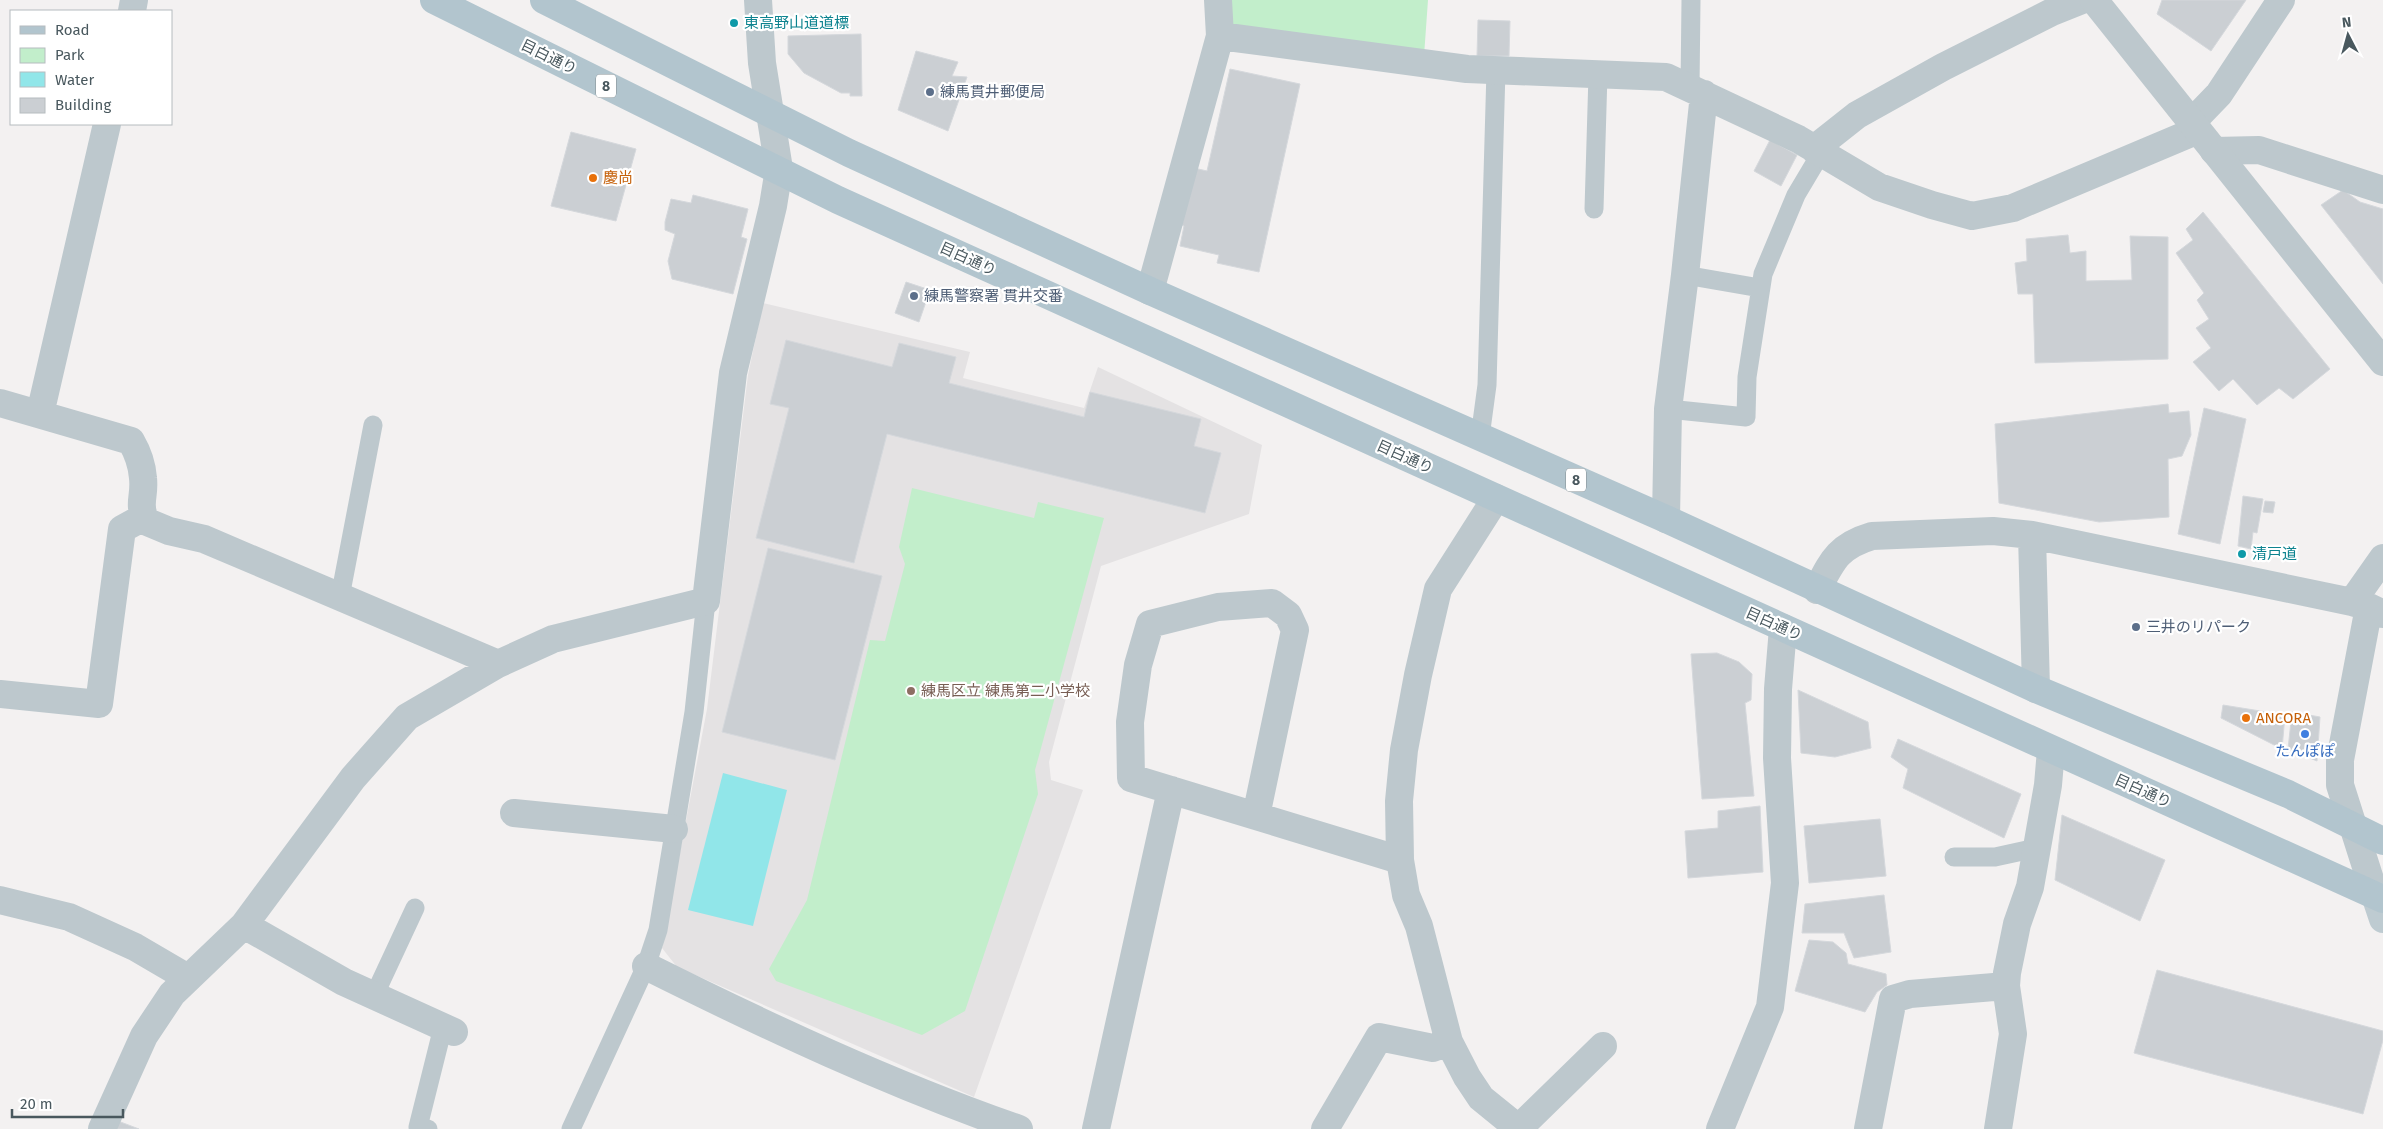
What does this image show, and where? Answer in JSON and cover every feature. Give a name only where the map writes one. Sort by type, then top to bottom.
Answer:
[{"type":"main road","name":"目白通り","points":[[434,0],[856,208],[2051,750],[2380,904]]},
{"type":"main road","name":"8","points":[[544,0],[849,153],[1150,291],[1666,519],[2036,689],[2288,794],[2383,841]]},
{"type":"street","points":[[102,1129],[144,1036],[172,994],[244,925],[352,778],[407,718],[498,664],[552,639],[706,601],[733,373],[779,169],[762,63],[758,0]]},
{"type":"street","points":[[1150,291],[1220,36],[1218,0]]},
{"type":"street","points":[[1817,151],[1857,115],[1942,67],[2052,12],[2082,0]]},
{"type":"street","points":[[2094,0],[2383,362]]},
{"type":"street","points":[[1220,36],[1467,69],[1666,76],[1817,151],[1880,187],[1932,205],[1972,216],[2013,208],[2195,126],[2219,94],[2281,0]]},
{"type":"street","points":[[1666,519],[1668,409],[1685,275],[1697,91]]},
{"type":"street","points":[[40,414],[107,125]]},
{"type":"street","points":[[2214,152],[2259,150],[2383,190]]},
{"type":"street","points":[[0,403],[131,441],[140,457],[142,472],[140,508],[145,521],[169,531],[204,539],[498,664]]},
{"type":"street","points":[[1496,498],[1438,589],[1418,675],[1404,750],[1399,801],[1400,860],[1406,894],[1419,926],[1449,1042],[1467,1077],[1482,1098],[1518,1128],[1603,1046]]},
{"type":"street","points":[[0,694],[99,704],[122,530],[144,517]]},
{"type":"street","points":[[1817,590],[1836,556],[1858,540],[1872,536],[1993,531],[2032,536],[2368,608]]},
{"type":"street","points":[[2032,536],[2036,689]]},
{"type":"street","points":[[2380,904],[2340,784],[2340,760],[2368,608],[2383,558]]},
{"type":"street","points":[[1256,816],[1295,630],[1288,615],[1272,603],[1218,607],[1150,624],[1138,665],[1130,722],[1131,778],[1400,860]]},
{"type":"street","points":[[1720,1129],[1770,1008],[1785,883],[1777,758],[1778,688],[1783,628]]},
{"type":"street","points":[[1998,1129],[2013,1034],[2006,986],[2017,924],[2030,887],[2048,785],[2051,750]]},
{"type":"street","points":[[1096,1129],[1171,790]]},
{"type":"street","points":[[514,813],[674,830]]},
{"type":"street","points":[[0,900],[69,917],[135,947],[188,978]]},
{"type":"street","points":[[244,925],[344,982],[449,1029]]},
{"type":"street","points":[[646,966],[759,1022],[871,1073],[1006,1127]]},
{"type":"street","points":[[1868,1129],[1893,999],[1910,994],[2006,986]]},
{"type":"street","points":[[1325,1129],[1379,1037],[1432,1048],[1449,1042]]},
{"type":"lane","points":[[1691,0],[1697,91]]},
{"type":"lane","points":[[1480,437],[1487,386],[1496,70]]},
{"type":"lane","points":[[1594,209],[1598,74]]},
{"type":"lane","points":[[1668,409],[1746,417],[1747,377],[1763,274],[1796,195],[1817,151]]},
{"type":"lane","points":[[1685,275],[1760,288]]},
{"type":"lane","points":[[340,597],[373,425]]},
{"type":"lane","points":[[571,1129],[646,966],[658,930],[694,712],[706,601]]},
{"type":"lane","points":[[1954,857],[1995,858],[2036,848]]},
{"type":"lane","points":[[374,996],[415,908]]},
{"type":"lane","points":[[428,1129],[418,1127],[449,1029]]},
{"type":"shaded area","points":[[763,303],[970,352],[963,378],[1084,408],[1098,367],[1262,445],[1249,514],[1101,566],[1049,762],[1051,780],[1083,790],[974,1097],[677,967],[662,948],[707,709],[748,375]]},
{"type":"green space","points":[[1229,0],[1428,0],[1424,56],[1233,29]]},
{"type":"green space","points":[[912,488],[1034,518],[1038,502],[1104,518],[1035,770],[1038,794],[965,1011],[922,1035],[776,981],[769,969],[807,900],[870,640],[885,641],[905,564],[899,547]]},
{"type":"water","points":[[723,773],[787,790],[753,926],[688,910]]},
{"type":"building","points":[[2162,0],[2246,0],[2211,51],[2157,14]]},
{"type":"building","points":[[1478,20],[1510,21],[1509,56],[1477,56]]},
{"type":"building","points":[[861,34],[862,96],[850,96],[850,93],[841,93],[804,73],[788,54],[788,36]]},
{"type":"building","points":[[916,51],[958,62],[952,76],[967,77],[948,131],[898,110]]},
{"type":"building","points":[[1230,69],[1300,84],[1259,272],[1217,263],[1219,255],[1180,246],[1184,226],[1182,225],[1194,168],[1207,171]]},
{"type":"building","name":"慶尚","points":[[571,132],[636,149],[616,221],[551,206]]},
{"type":"building","points":[[1770,140],[1797,155],[1781,186],[1754,171]]},
{"type":"building","points":[[2343,190],[2360,202],[2383,209],[2383,284],[2321,205]]},
{"type":"building","points":[[693,195],[748,209],[741,237],[747,239],[733,294],[672,279],[668,261],[675,234],[665,230],[665,222],[671,199],[691,203]]},
{"type":"building","points":[[2203,212],[2330,369],[2293,399],[2279,388],[2257,405],[2233,379],[2219,391],[2193,362],[2211,348],[2196,328],[2209,319],[2197,300],[2204,293],[2176,253],[2193,240],[2186,229]]},
{"type":"building","points":[[2068,235],[2070,253],[2086,251],[2086,281],[2132,280],[2130,236],[2168,237],[2168,359],[2035,363],[2033,294],[2018,294],[2015,263],[2027,261],[2026,239]]},
{"type":"building","points":[[906,282],[930,290],[919,322],[895,313]]},
{"type":"building","points":[[786,340],[892,367],[899,343],[956,357],[949,383],[1084,417],[1090,392],[1201,419],[1194,446],[1221,453],[1205,513],[887,434],[854,563],[756,538],[789,408],[770,404]]},
{"type":"building","points":[[2168,404],[2169,413],[2189,411],[2191,435],[2182,456],[2168,459],[2169,517],[2099,522],[1999,503],[1995,424]]},
{"type":"building","points":[[2204,408],[2246,419],[2220,544],[2178,534]]},
{"type":"building","points":[[2243,496],[2263,499],[2257,533],[2253,532],[2251,549],[2238,546]]},
{"type":"building","points":[[2265,501],[2275,502],[2273,513],[2263,512]]},
{"type":"building","points":[[768,548],[882,576],[835,760],[722,732]]},
{"type":"building","points":[[1717,653],[1739,662],[1752,674],[1751,700],[1745,703],[1754,796],[1702,799],[1691,654]]},
{"type":"building","points":[[1798,690],[1868,722],[1871,748],[1835,757],[1801,753]]},
{"type":"building","points":[[2223,705],[2285,715],[2282,749],[2221,718]]},
{"type":"building","points":[[2292,712],[2320,717],[2317,761],[2288,749]]},
{"type":"building","points":[[1898,739],[2021,794],[2004,838],[1903,788],[1908,769],[1891,757]]},
{"type":"building","points":[[1760,806],[1763,872],[1688,878],[1685,831],[1718,828],[1718,811]]},
{"type":"building","points":[[2062,815],[2165,860],[2140,921],[2055,880]]},
{"type":"building","points":[[1880,819],[1886,876],[1809,883],[1804,826]]},
{"type":"building","points":[[1884,895],[1891,952],[1854,958],[1844,933],[1802,933],[1805,904]]},
{"type":"building","points":[[1809,940],[1833,942],[1846,953],[1848,964],[1886,974],[1887,985],[1877,992],[1865,1012],[1795,991]]},
{"type":"building","points":[[2157,970],[2383,1031],[2383,1040],[2363,1114],[2134,1053]]},
{"type":"building","points":[[118,1121],[139,1129],[115,1129]]},
{"type":"place","name":"東高野山道道標","points":[[734,23]]},
{"type":"place","name":"練馬貫井郵便局","points":[[930,92]]},
{"type":"place","name":"慶尚","points":[[593,178]]},
{"type":"place","name":"練馬警察署 貫井交番","points":[[914,296]]},
{"type":"place","name":"清戸道","points":[[2242,554]]},
{"type":"place","name":"三井のリパーク","points":[[2136,627]]},
{"type":"place","name":"練馬区立 練馬第二小学校","points":[[911,691]]},
{"type":"place","name":"ANCORA","points":[[2246,718]]},
{"type":"place","name":"たんぽぽ","points":[[2305,734]]}]
